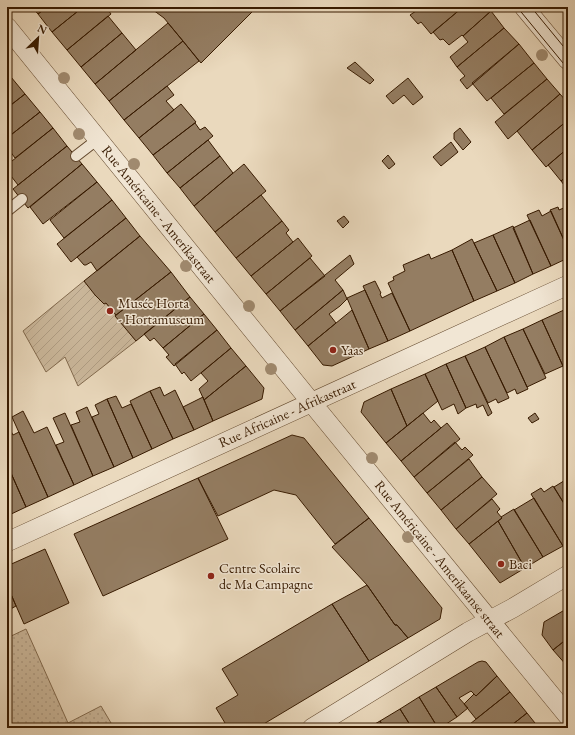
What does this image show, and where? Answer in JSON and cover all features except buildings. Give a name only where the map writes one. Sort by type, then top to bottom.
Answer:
[{"type":"street","points":[[524,7],[568,60]]},
{"type":"street","name":"Rue Américaine - Amerikastraat","points":[[7,27],[311,402]]},
{"type":"street","name":"Rue Africaine - Afrikastraat","points":[[7,542],[568,285]]},
{"type":"street","name":"Rue Américaine - Amerikaanse straat","points":[[311,402],[568,716]]},
{"type":"street","points":[[312,728],[462,636],[568,575]]},
{"type":"lane","points":[[76,156],[98,139]]},
{"type":"lane","points":[[7,211],[22,199]]},
{"type":"shaded area","points":[[84,281],[104,304],[106,303],[136,341],[78,386],[65,357],[46,372],[23,331]]},
{"type":"shaded area","points":[[26,629],[68,723],[101,706],[114,728],[7,728],[7,638]]},
{"type":"tram line","points":[[517,7],[568,69]]},
{"type":"tram line","points":[[531,7],[568,52]]},
{"type":"place","name":"Musée Horta - Hortamuseum","points":[[110,311]]},
{"type":"place","name":"Yaas","points":[[333,350]]},
{"type":"place","name":"Baci","points":[[501,564]]},
{"type":"place","name":"Centre Scolaire de Ma Campagne","points":[[211,576]]}]
